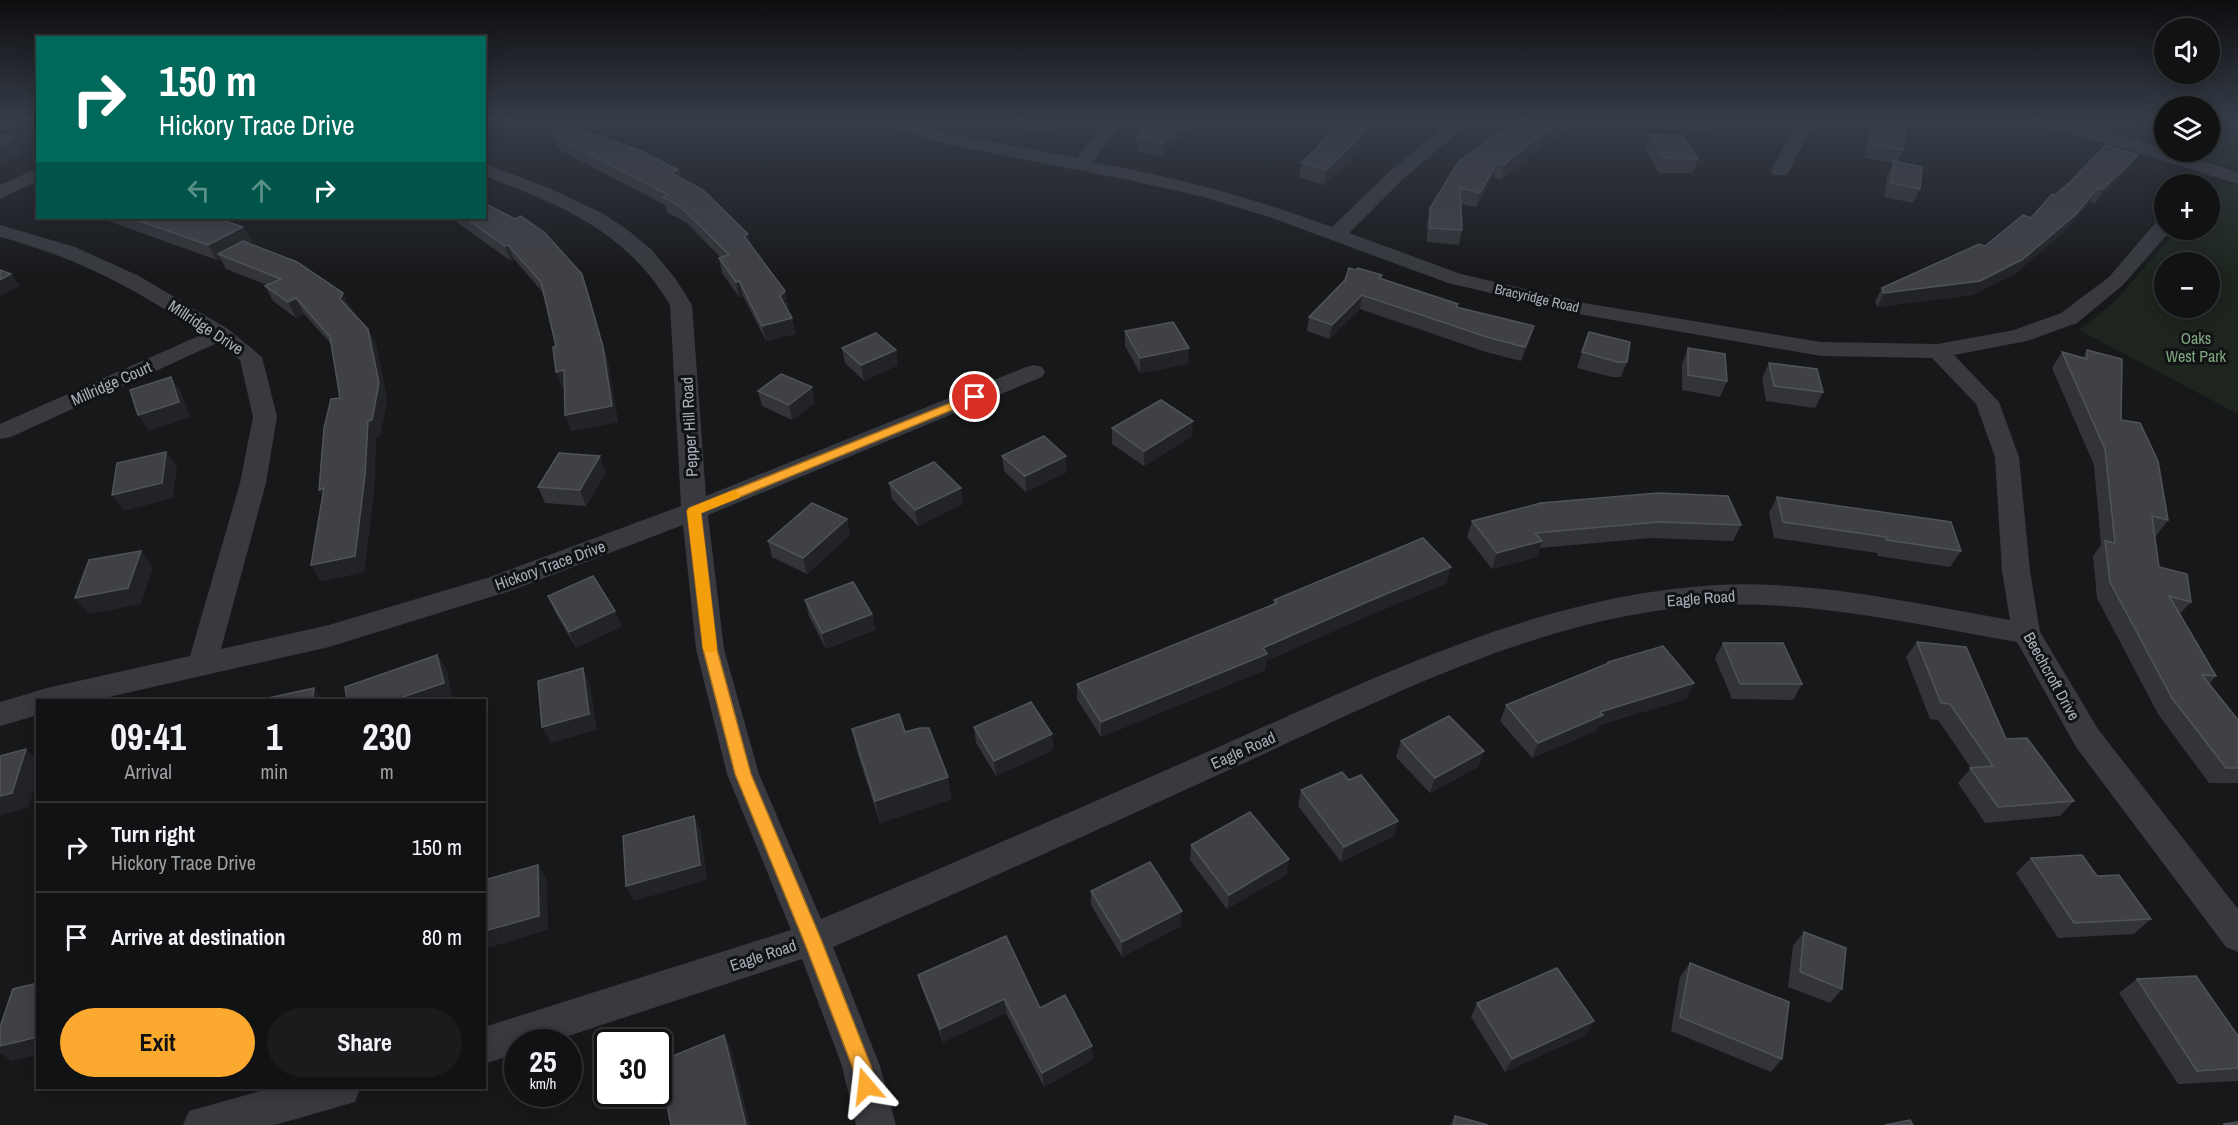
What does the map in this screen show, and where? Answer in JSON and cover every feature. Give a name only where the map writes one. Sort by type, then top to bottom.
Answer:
[{"type":"street","name":"Pepper Hill Road","points":[[491,172],[562,198],[618,230],[654,266],[672,288],[681,305],[694,511],[710,649],[743,774],[812,939],[861,1066],[876,1125]]},
{"type":"street","name":"Bracyridge Road","points":[[1114,172],[1168,182],[1276,213],[1455,279],[1584,309],[1821,349],[1938,351],[2019,336],[2068,318],[2116,281],[2154,237]]},
{"type":"street","points":[[1336,235],[1367,200],[1399,172]]},
{"type":"street","points":[[0,193],[36,174]]},
{"type":"street","points":[[2220,177],[2238,178]]},
{"type":"street","name":"Millridge Drive","points":[[0,231],[35,238],[78,255],[168,301],[251,357],[265,417],[252,483],[202,666]]},
{"type":"street","name":"Millridge Court","points":[[2,432],[220,334]]},
{"type":"street","name":"Beechcroft Drive","points":[[1938,351],[1987,402],[2007,457],[2016,571],[2026,633],[2087,738],[2238,936]]},
{"type":"street","name":"Hickory Trace Drive","points":[[52,699],[329,636],[500,584],[694,511],[1034,372]]},
{"type":"street","name":"Eagle Road","points":[[486,1045],[812,939],[1007,856],[1434,664],[1543,626],[1636,603],[1718,595],[1823,598],[2026,633]]},
{"type":"street","points":[[0,714],[36,704]]},
{"type":"street","points":[[203,1125],[337,1089]]},
{"type":"green space","name":"Oaks West Park","points":[[2220,184],[2238,185],[2238,414],[2079,330],[2112,304],[2154,257],[2154,318],[2220,318],[2220,252],[2158,252],[2169,240],[2220,240]]},
{"type":"building","points":[[623,172],[674,172],[671,173],[703,190],[748,234],[744,236],[785,291],[780,296],[792,318],[762,326],[739,281],[736,282],[719,258],[729,255],[683,209],[663,197],[668,195]]},
{"type":"building","points":[[1453,172],[1492,172],[1480,193],[1460,188],[1462,230],[1430,228],[1430,208]]},
{"type":"building","points":[[1893,172],[1922,172],[1920,189],[1891,183]]},
{"type":"building","points":[[2080,172],[2121,172],[2103,189],[2098,188],[2075,215],[2023,259],[1980,281],[1884,293],[1882,288],[1979,244],[1985,246],[2023,215],[2031,218],[2052,194],[2055,195]]},
{"type":"building","points":[[486,204],[515,219],[521,216],[545,233],[582,274],[603,347],[612,406],[565,415],[564,370],[556,372],[553,347],[556,346],[541,282],[508,245],[505,246],[466,219],[486,219]]},
{"type":"building","points":[[134,219],[219,219],[243,227],[208,245]]},
{"type":"building","points":[[243,241],[297,262],[343,293],[340,299],[368,329],[379,383],[372,420],[368,421],[365,475],[355,556],[311,565],[324,488],[319,490],[324,428],[331,399],[340,398],[330,337],[296,298],[288,302],[265,286],[281,279],[218,254]]},
{"type":"building","points":[[1349,268],[1355,270],[1358,268],[1382,275],[1379,278],[1458,304],[1456,307],[1534,326],[1525,347],[1490,338],[1362,295],[1332,325],[1309,317],[1345,280]]},
{"type":"building","points":[[0,270],[11,274],[0,280]]},
{"type":"building","points":[[1173,322],[1189,348],[1140,358],[1125,331]]},
{"type":"building","points":[[1589,332],[1630,342],[1627,362],[1617,362],[1582,352]]},
{"type":"building","points":[[876,333],[896,350],[861,365],[842,348]]},
{"type":"building","points":[[1688,348],[1725,354],[1727,381],[1688,375]]},
{"type":"building","points":[[2087,350],[2122,359],[2121,420],[2140,423],[2158,461],[2168,520],[2152,516],[2159,567],[2187,574],[2191,602],[2169,596],[2216,676],[2202,675],[2238,720],[2238,768],[2226,768],[2172,698],[2110,582],[2105,541],[2115,543],[2105,449],[2062,352],[2087,359]]},
{"type":"building","points":[[1769,363],[1817,369],[1823,392],[1774,386]]},
{"type":"building","points":[[781,374],[812,387],[789,405],[758,391]]},
{"type":"building","points":[[171,377],[179,402],[138,415],[130,390]]},
{"type":"building","points":[[1161,400],[1193,421],[1144,451],[1112,428]]},
{"type":"building","points":[[1044,436],[1066,456],[1025,476],[1002,456]]},
{"type":"building","points":[[166,452],[162,483],[112,495],[117,463]]},
{"type":"building","points":[[559,453],[600,456],[580,490],[538,487]]},
{"type":"building","points":[[934,462],[961,488],[915,510],[889,483]]},
{"type":"building","points":[[1658,493],[1728,496],[1741,525],[1658,522],[1535,533],[1542,541],[1497,553],[1472,521],[1541,503]]},
{"type":"building","points":[[1777,497],[1951,522],[1961,551],[1783,522]]},
{"type":"building","points":[[812,503],[847,519],[803,558],[768,541]]},
{"type":"building","points":[[1423,538],[1451,567],[1263,648],[1267,654],[1101,722],[1077,684],[1277,603],[1274,600]]},
{"type":"building","points":[[141,551],[128,588],[75,598],[89,560]]},
{"type":"building","points":[[593,576],[615,611],[569,632],[548,596]]},
{"type":"building","points":[[853,582],[872,614],[822,633],[805,600]]},
{"type":"building","points":[[1917,642],[1966,647],[2006,739],[2027,738],[2074,801],[1998,807],[1970,768],[1993,766],[1950,704],[1941,703]]},
{"type":"building","points":[[1723,643],[1783,643],[1802,684],[1740,684]]},
{"type":"building","points":[[1663,646],[1694,683],[1600,712],[1603,715],[1538,743],[1506,705],[1608,662]]},
{"type":"building","points":[[437,655],[444,683],[397,699],[347,699],[345,687]]},
{"type":"building","points":[[583,668],[589,714],[542,727],[538,681]]},
{"type":"building","points":[[314,688],[312,699],[264,699]]},
{"type":"building","points":[[1031,702],[1052,734],[994,761],[974,727]]},
{"type":"building","points":[[899,714],[905,732],[929,728],[948,777],[875,801],[852,729]]},
{"type":"building","points":[[1449,716],[1484,751],[1435,778],[1401,741]]},
{"type":"building","points":[[26,749],[12,793],[0,796],[0,756]]},
{"type":"building","points":[[1342,772],[1349,780],[1361,775],[1398,821],[1344,847],[1301,790]]},
{"type":"building","points":[[1250,812],[1289,859],[1229,895],[1191,845]]},
{"type":"building","points":[[694,816],[700,865],[626,886],[623,836]]},
{"type":"building","points":[[2082,855],[2097,876],[2119,875],[2151,919],[2074,923],[2031,858]]},
{"type":"building","points":[[1150,862],[1182,911],[1122,942],[1091,891]]},
{"type":"building","points":[[538,865],[539,916],[486,930],[486,879]]},
{"type":"building","points":[[1804,932],[1846,948],[1842,989],[1800,972]]},
{"type":"building","points":[[1006,936],[1040,1008],[1065,995],[1092,1046],[1042,1073],[1004,999],[940,1029],[918,975]]},
{"type":"building","points":[[1690,963],[1789,1002],[1782,1059],[1680,1017]]},
{"type":"building","points":[[1557,968],[1594,1021],[1512,1059],[1477,1003]]},
{"type":"building","points":[[2196,976],[2238,1036],[2238,1068],[2197,1071],[2137,979]]},
{"type":"building","points":[[36,983],[36,1037],[0,1046],[0,1027],[13,989]]},
{"type":"building","points":[[724,1035],[746,1125],[671,1125],[667,1107],[672,1107],[672,1056]]},
{"type":"building","points":[[1455,1116],[1488,1125],[1454,1125]]},
{"type":"building","points":[[1910,1120],[1913,1125],[1885,1125]]},
{"type":"building","points":[[2238,1122],[2238,1125],[2224,1124]]},
{"type":"slow traffic","points":[[710,648],[694,511],[734,495]]},
{"type":"route","points":[[866,1086],[861,1066],[812,939],[743,774],[710,649],[694,511],[975,397]]}]
